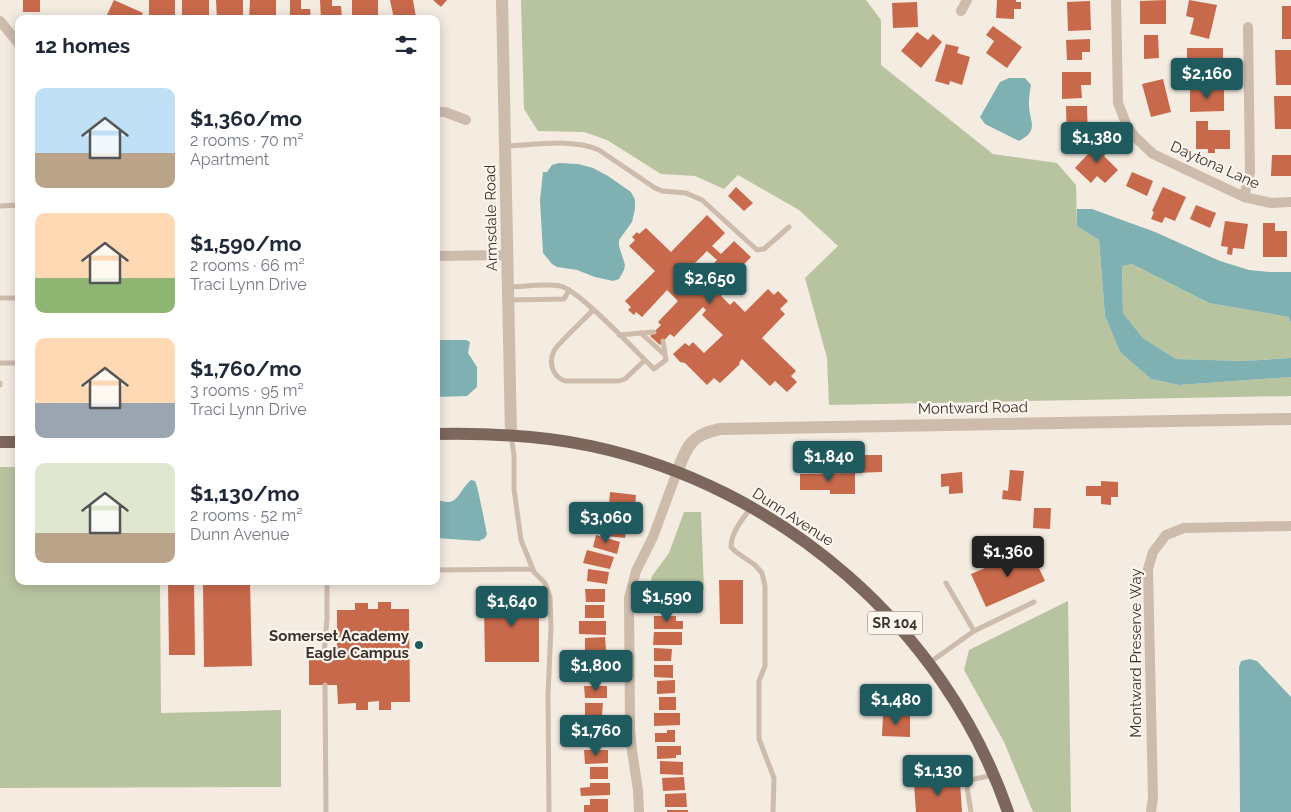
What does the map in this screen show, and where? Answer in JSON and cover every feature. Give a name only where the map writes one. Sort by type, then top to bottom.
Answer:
[{"type":"main road","name":"Dunn Avenue","points":[[440,434],[511,435],[551,439],[631,456],[708,485],[751,507],[784,527],[842,571],[873,598],[928,663],[948,690],[980,746],[1008,812]]},
{"type":"main road","points":[[0,442],[15,442]]},
{"type":"street","name":"Armsdale Road","points":[[502,0],[511,435]]},
{"type":"street","points":[[962,11],[967,0]]},
{"type":"street","name":"Daytona Lane","points":[[1116,0],[1118,103],[1127,126],[1135,137],[1153,154],[1244,197],[1271,203],[1291,202]]},
{"type":"street","points":[[0,21],[15,39]]},
{"type":"street","points":[[1244,197],[1250,172],[1248,27]]},
{"type":"street","points":[[440,112],[466,120]]},
{"type":"street","points":[[440,256],[508,254]]},
{"type":"street","name":"Montward Road","points":[[676,472],[686,449],[693,440],[710,431],[720,429],[1291,419]]},
{"type":"street","points":[[639,812],[630,729],[629,598],[636,571],[653,537],[676,472]]},
{"type":"street","name":"Montward Preserve Way","points":[[1151,812],[1153,798],[1148,569],[1153,552],[1166,535],[1184,528],[1291,526]]},
{"type":"lane","points":[[506,146],[576,144],[591,147],[655,188],[662,191],[686,193],[702,200],[757,250],[764,250],[789,226]]},
{"type":"lane","points":[[0,206],[15,205]]},
{"type":"lane","points":[[509,287],[561,286],[569,290],[594,310],[654,369],[666,360],[663,341]]},
{"type":"lane","points":[[509,300],[564,299],[569,290]]},
{"type":"lane","points":[[0,298],[15,298]]},
{"type":"lane","points":[[594,310],[554,351],[553,372],[558,379],[565,381],[619,381],[624,379],[645,360]]},
{"type":"lane","points":[[619,335],[654,332]]},
{"type":"lane","points":[[641,333],[665,356]]},
{"type":"lane","points":[[0,363],[15,363]]},
{"type":"lane","points":[[511,435],[514,455],[514,490],[521,540],[533,569],[545,583],[550,596],[551,628],[548,695],[549,812]]},
{"type":"lane","points":[[751,507],[731,540],[731,547],[755,565],[762,573],[765,586],[765,666],[759,681],[760,739],[774,778],[773,812]]},
{"type":"lane","points":[[440,570],[533,569]]},
{"type":"lane","points":[[946,583],[974,631]]},
{"type":"lane","points":[[324,655],[327,585]]},
{"type":"lane","points":[[928,663],[974,631],[1034,602]]},
{"type":"lane","points":[[325,685],[326,812]]},
{"type":"lane","points":[[970,812],[966,781],[993,775]]},
{"type":"green space","points":[[521,0],[866,0],[881,20],[881,65],[993,154],[1057,163],[1076,185],[1077,226],[1099,240],[1105,316],[1120,352],[1151,379],[1179,385],[1291,377],[1291,396],[829,405],[827,358],[805,278],[838,246],[799,210],[738,175],[724,189],[695,176],[661,174],[607,140],[584,132],[538,131],[524,109]]},
{"type":"green space","points":[[1132,264],[1209,303],[1289,317],[1291,324],[1291,358],[1244,361],[1176,359],[1143,338],[1123,313],[1122,265]]},
{"type":"green space","points":[[0,467],[15,467],[15,585],[160,585],[161,713],[281,710],[281,787],[0,788]]},
{"type":"green space","points":[[684,512],[701,512],[704,590],[649,590],[652,576],[669,553]]},
{"type":"green space","points":[[1068,601],[1071,812],[1033,812],[1004,742],[964,670],[969,650]]},
{"type":"water","points":[[1009,78],[1025,78],[1031,85],[1029,108],[1032,129],[1026,137],[1019,141],[985,124],[980,117],[1000,82]]},
{"type":"water","points":[[559,163],[578,164],[593,168],[631,192],[635,200],[635,209],[632,222],[619,240],[625,265],[619,279],[613,281],[577,270],[557,267],[543,253],[540,200],[543,172],[547,172],[552,165]]},
{"type":"water","points":[[1077,209],[1092,209],[1155,232],[1220,261],[1249,270],[1291,272],[1291,324],[1289,317],[1209,303],[1132,264],[1122,266],[1123,313],[1143,338],[1176,359],[1244,361],[1291,358],[1291,377],[1179,385],[1151,379],[1120,352],[1105,316],[1099,240],[1077,226]]},
{"type":"water","points":[[440,340],[466,340],[470,342],[468,353],[477,367],[477,387],[467,396],[440,397]]},
{"type":"water","points":[[471,480],[475,481],[487,534],[485,538],[479,541],[440,538],[440,500],[453,501]]},
{"type":"water","points":[[1250,659],[1257,661],[1291,697],[1291,812],[1240,812],[1239,667],[1241,661]]},
{"type":"building","points":[[23,0],[40,0],[40,12],[23,12]]},
{"type":"building","points":[[114,0],[143,13],[142,15],[107,15]]},
{"type":"building","points":[[149,0],[175,0],[175,15],[149,15]]},
{"type":"building","points":[[182,0],[209,0],[209,15],[182,15]]},
{"type":"building","points":[[216,0],[243,0],[243,15],[217,15]]},
{"type":"building","points":[[250,0],[276,0],[276,15],[249,15]]},
{"type":"building","points":[[290,0],[301,0],[301,9],[310,9],[311,15],[290,15]]},
{"type":"building","points":[[320,0],[332,0],[332,6],[341,6],[342,15],[321,15]]},
{"type":"building","points":[[352,0],[378,0],[378,15],[352,15]]},
{"type":"building","points":[[390,0],[413,0],[416,15],[393,15]]},
{"type":"building","points":[[433,0],[447,0],[441,7]]},
{"type":"building","points":[[997,0],[1016,0],[1016,2],[1021,2],[1021,9],[1014,9],[1014,19],[996,18]]},
{"type":"building","points":[[1166,0],[1166,24],[1140,24],[1140,1]]},
{"type":"building","points":[[1189,0],[1217,5],[1209,39],[1190,34],[1194,18],[1186,16]]},
{"type":"building","points":[[1090,1],[1091,30],[1068,31],[1067,2]]},
{"type":"building","points":[[917,2],[918,27],[893,28],[892,3]]},
{"type":"building","points":[[1282,6],[1291,6],[1291,39],[1282,39]]},
{"type":"building","points":[[993,26],[1022,47],[1007,68],[986,53],[994,41],[986,35]]},
{"type":"building","points":[[917,32],[928,40],[933,34],[942,42],[921,68],[901,51]]},
{"type":"building","points":[[1144,35],[1158,35],[1159,58],[1144,59]]},
{"type":"building","points":[[1090,39],[1090,52],[1082,52],[1082,60],[1067,60],[1066,40]]},
{"type":"building","points":[[946,44],[959,47],[957,53],[970,57],[962,85],[950,81],[949,85],[935,81]]},
{"type":"building","points":[[1187,48],[1223,48],[1223,60],[1213,60],[1213,79],[1194,79],[1194,60],[1187,60]]},
{"type":"building","points":[[1275,50],[1291,50],[1291,85],[1276,85]]},
{"type":"building","points":[[1062,72],[1091,72],[1091,85],[1081,85],[1082,98],[1062,99]]},
{"type":"building","points":[[1163,79],[1171,112],[1151,117],[1142,84]]},
{"type":"building","points":[[1224,87],[1224,111],[1190,112],[1190,88]]},
{"type":"building","points":[[1274,96],[1291,96],[1291,129],[1275,129]]},
{"type":"building","points":[[1066,106],[1087,106],[1088,140],[1067,140]]},
{"type":"building","points":[[1196,121],[1208,121],[1208,130],[1230,130],[1230,149],[1215,149],[1215,153],[1208,153],[1208,149],[1196,149]]},
{"type":"building","points":[[1101,140],[1110,149],[1104,156],[1118,170],[1105,183],[1097,176],[1091,183],[1075,168]]},
{"type":"building","points":[[1272,155],[1291,155],[1291,176],[1271,176]]},
{"type":"building","points":[[1132,172],[1153,181],[1147,196],[1126,186]]},
{"type":"building","points":[[736,187],[753,203],[744,211],[728,196]]},
{"type":"building","points":[[1163,187],[1186,197],[1175,221],[1165,217],[1162,223],[1151,219],[1154,212],[1152,211]]},
{"type":"building","points":[[1196,205],[1216,213],[1210,228],[1190,219]]},
{"type":"building","points":[[707,215],[725,233],[712,246],[721,254],[734,241],[751,257],[720,289],[724,293],[721,296],[730,305],[734,301],[745,312],[768,289],[774,295],[778,291],[788,301],[780,309],[785,314],[762,338],[796,371],[791,376],[797,382],[787,392],[775,381],[770,386],[742,359],[740,364],[720,383],[714,378],[707,385],[685,363],[680,362],[673,354],[685,343],[689,346],[693,342],[704,353],[723,335],[702,315],[706,310],[703,307],[674,337],[670,334],[660,345],[650,336],[661,325],[658,322],[678,301],[667,290],[642,317],[636,312],[634,315],[628,310],[631,307],[625,301],[655,271],[629,246],[635,240],[632,237],[637,232],[639,234],[646,228],[671,252]],"holes":[[[707,251],[717,260],[698,279],[688,270]]]},
{"type":"building","points":[[1225,221],[1248,224],[1244,249],[1233,248],[1232,255],[1227,254],[1228,247],[1221,246]]},
{"type":"building","points":[[1263,223],[1275,223],[1275,231],[1287,231],[1287,257],[1263,257]]},
{"type":"building","points":[[855,455],[882,455],[882,472],[855,473]]},
{"type":"building","points":[[1010,470],[1024,471],[1021,501],[1002,499],[1003,490],[1008,491]]},
{"type":"building","points":[[962,472],[963,493],[949,494],[949,486],[941,487],[941,474]]},
{"type":"building","points":[[855,473],[855,494],[830,494],[830,490],[800,490],[800,474]]},
{"type":"building","points":[[1101,481],[1118,482],[1118,497],[1111,497],[1111,505],[1101,504],[1101,496],[1086,496],[1086,486],[1101,486]]},
{"type":"building","points":[[610,492],[636,495],[635,506],[609,504]]},
{"type":"building","points":[[605,504],[631,511],[628,523],[602,517]]},
{"type":"building","points":[[1034,508],[1051,508],[1050,529],[1033,528]]},
{"type":"building","points":[[608,523],[627,525],[625,538],[606,536]]},
{"type":"building","points":[[596,535],[620,542],[617,554],[593,547]]},
{"type":"building","points":[[1030,549],[1045,581],[986,607],[971,574]]},
{"type":"building","points":[[587,550],[614,557],[610,569],[583,563]]},
{"type":"building","points":[[588,569],[609,572],[607,584],[587,581]]},
{"type":"building","points":[[719,580],[743,580],[743,624],[720,624]]},
{"type":"building","points":[[168,585],[194,585],[195,655],[169,655]]},
{"type":"building","points":[[203,585],[250,585],[252,666],[204,667]]},
{"type":"building","points":[[520,586],[520,593],[533,593],[533,606],[539,605],[539,662],[485,662],[484,606],[491,606],[491,594],[504,594],[504,587]]},
{"type":"building","points":[[585,589],[605,589],[605,602],[586,602]]},
{"type":"building","points":[[681,600],[682,612],[659,613],[659,601]]},
{"type":"building","points":[[378,602],[391,602],[391,609],[409,609],[410,702],[391,702],[391,710],[379,710],[379,701],[368,702],[368,710],[356,710],[356,703],[338,704],[337,685],[309,685],[309,655],[337,655],[337,610],[355,610],[355,603],[368,603],[368,609],[378,609]]},
{"type":"building","points":[[585,605],[604,605],[604,618],[585,618]]},
{"type":"building","points":[[654,616],[676,616],[676,621],[683,621],[683,629],[654,629]]},
{"type":"building","points":[[579,621],[606,621],[606,635],[579,634]]},
{"type":"building","points":[[654,632],[682,632],[682,645],[653,645]]},
{"type":"building","points":[[605,637],[606,650],[585,650],[585,638]]},
{"type":"building","points":[[654,648],[672,649],[671,661],[654,661]]},
{"type":"building","points":[[584,653],[606,654],[606,667],[584,667]]},
{"type":"building","points":[[654,665],[673,665],[673,678],[654,677]]},
{"type":"building","points":[[589,670],[607,670],[606,682],[583,682],[583,676],[589,676]]},
{"type":"building","points":[[675,680],[675,693],[657,694],[657,681]]},
{"type":"building","points":[[584,686],[607,686],[607,698],[585,698]]},
{"type":"building","points":[[659,697],[676,697],[676,710],[659,710]]},
{"type":"building","points":[[585,703],[603,703],[602,715],[585,715]]},
{"type":"building","points":[[654,713],[680,713],[680,725],[654,726]]},
{"type":"building","points":[[883,715],[910,716],[910,737],[882,736]]},
{"type":"building","points":[[605,718],[605,731],[584,731],[583,719]]},
{"type":"building","points":[[667,730],[675,730],[675,742],[655,742],[655,733],[667,733]]},
{"type":"building","points":[[588,734],[606,734],[606,747],[588,747]]},
{"type":"building","points":[[657,746],[681,746],[681,755],[676,755],[676,758],[657,759]]},
{"type":"building","points":[[584,750],[608,750],[608,763],[585,764]]},
{"type":"building","points":[[660,761],[683,762],[683,775],[660,774]]},
{"type":"building","points":[[590,767],[608,767],[608,779],[590,779]]},
{"type":"building","points":[[684,777],[685,790],[663,791],[662,778]]},
{"type":"building","points":[[960,782],[962,812],[916,812],[914,784]]},
{"type":"building","points":[[590,783],[610,783],[610,795],[581,796],[580,788],[590,787]]},
{"type":"building","points":[[686,793],[687,807],[665,807],[665,794]]},
{"type":"building","points":[[590,799],[608,799],[608,812],[584,812],[584,805],[590,805]]},
{"type":"building","points":[[667,810],[688,810],[688,812],[667,812]]},
{"type":"place","name":"Somerset Academy Eagle Campus","points":[[419,645]]}]
